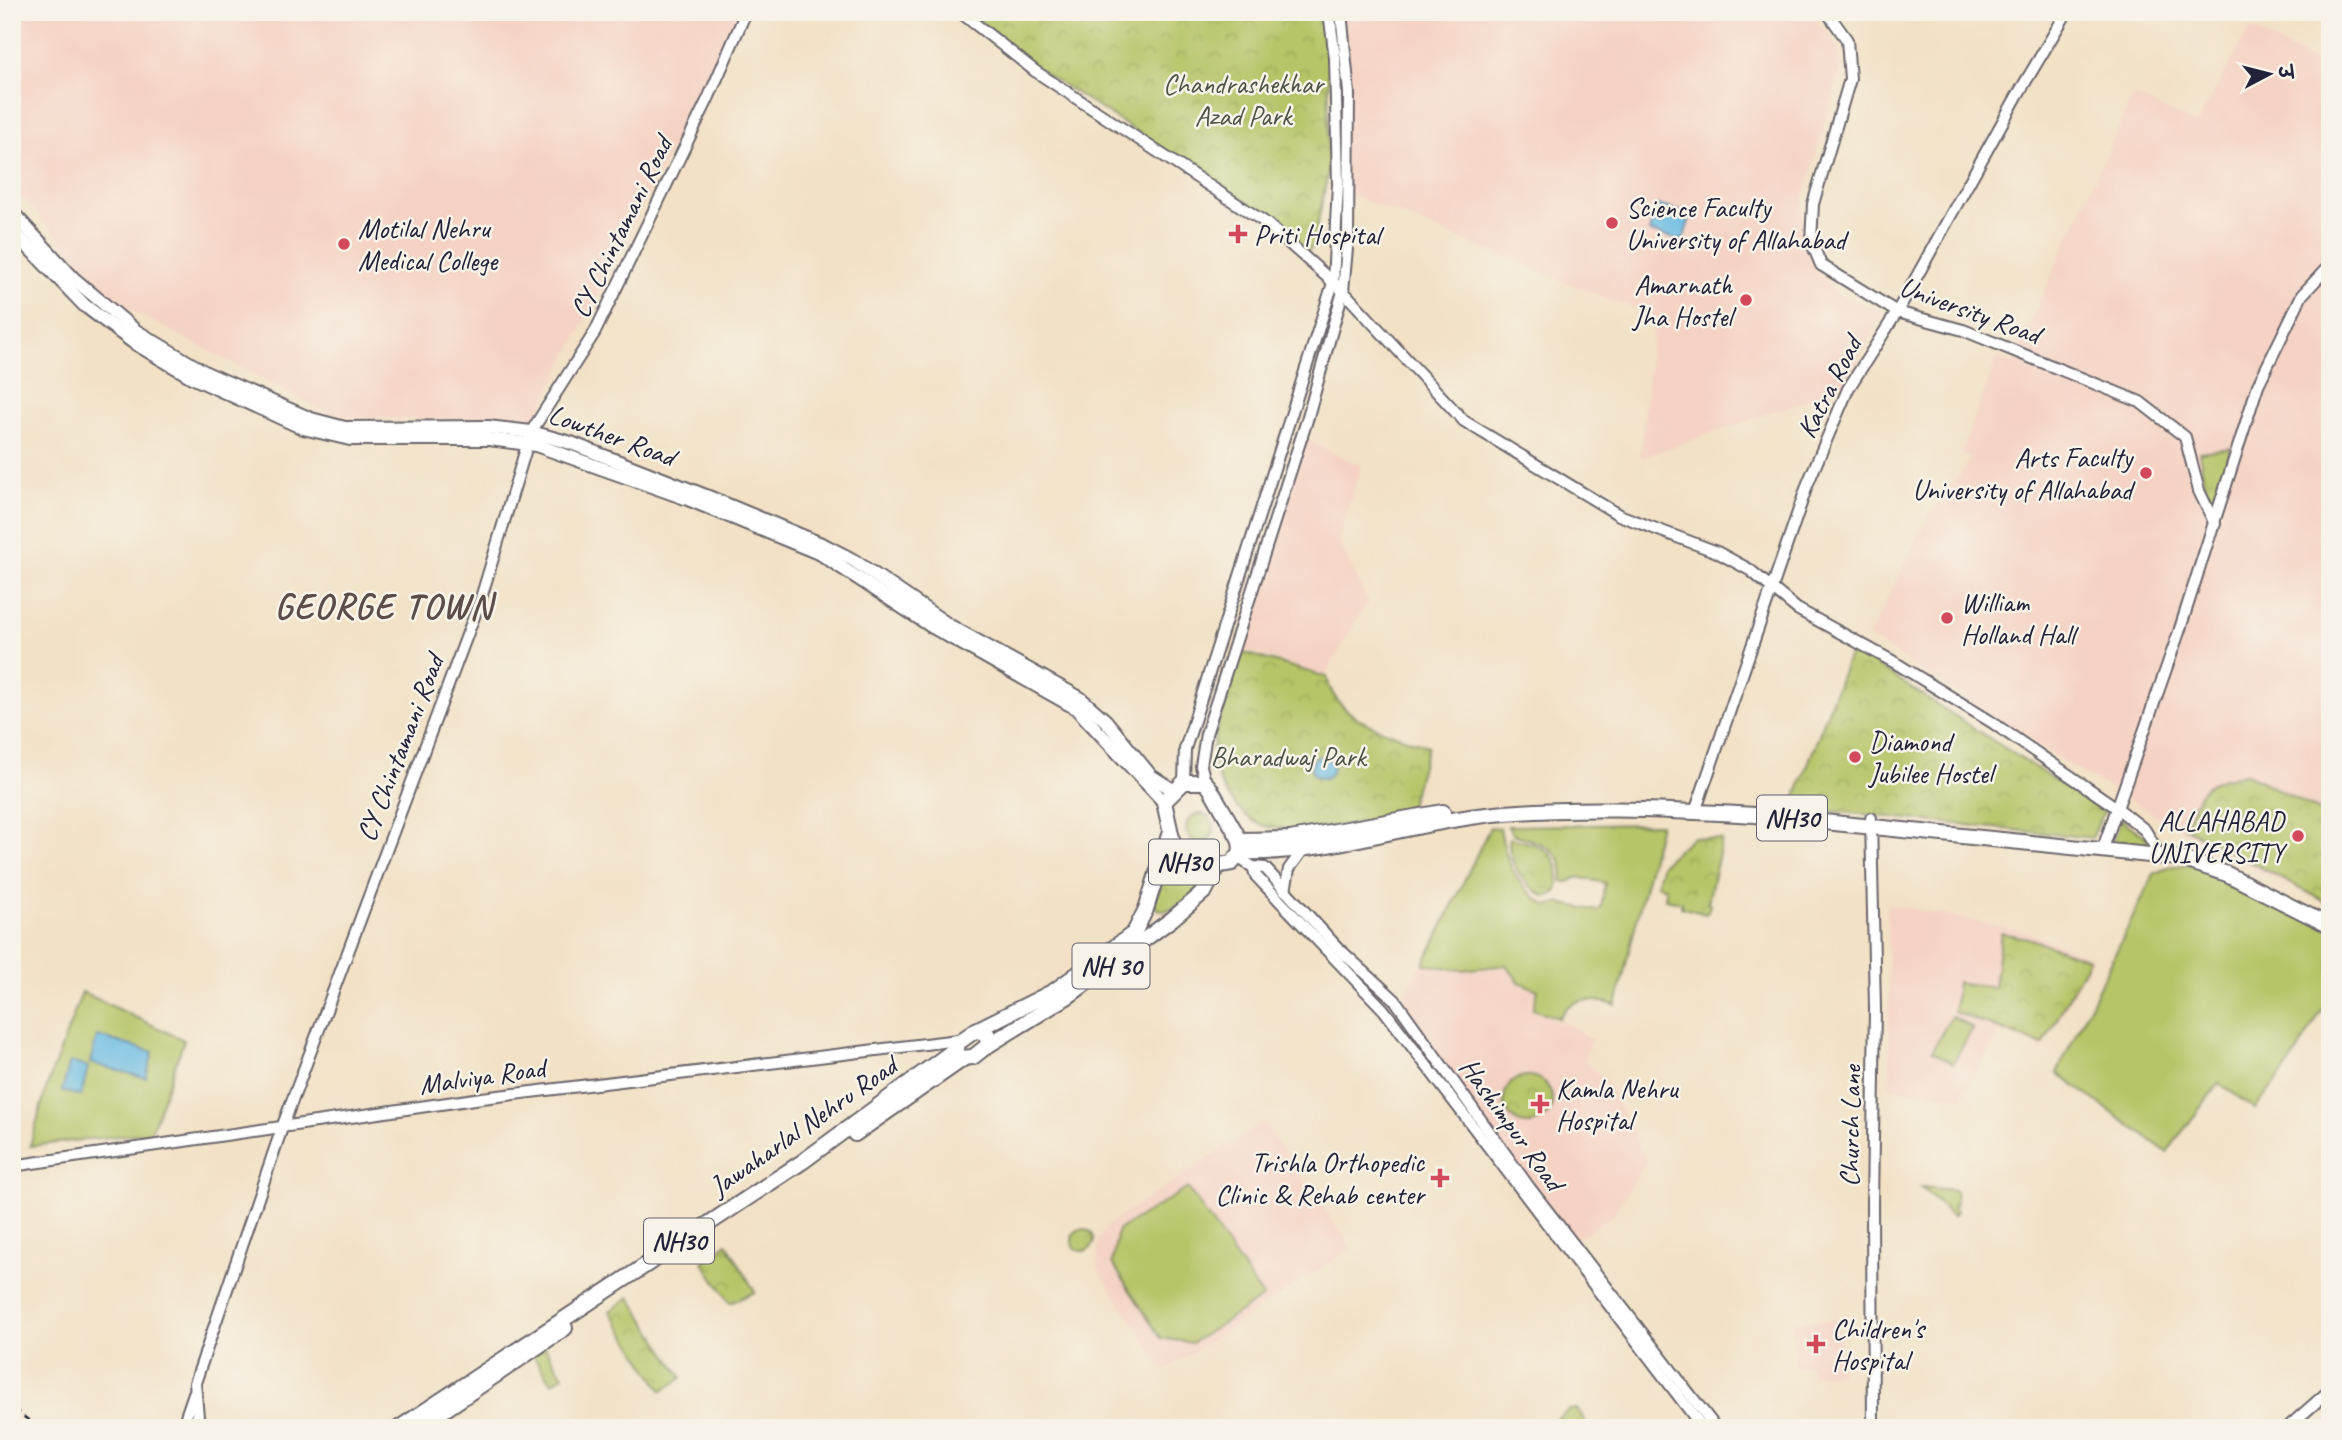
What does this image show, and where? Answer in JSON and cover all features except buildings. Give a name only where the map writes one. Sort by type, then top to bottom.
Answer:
[{"type":"highway","points":[[1173,791],[1205,782]]},
{"type":"highway","name":"NH30","points":[[1205,782],[1239,850]]},
{"type":"highway","name":"NH30","points":[[1173,791],[1169,835],[1175,852],[1188,865],[1196,869],[1233,863],[1239,850]]},
{"type":"highway","points":[[1239,850],[1414,816],[1479,808],[1696,808],[1871,821],[2103,847],[2196,862],[2330,926]]},
{"type":"highway","name":"NH30","points":[[1239,850],[1305,847],[1507,813],[1696,808]]},
{"type":"highway","name":"Jawaharlal Nehru Road","points":[[400,1428],[802,1162],[959,1050],[976,1030],[1054,991],[1134,933],[1146,909],[1169,835]]},
{"type":"highway","points":[[2103,847],[2155,847],[2184,852],[2218,863],[2330,916]]},
{"type":"highway","name":"Jawaharlal Nehru Road","points":[[959,1050],[973,1057],[1070,995],[1205,891],[1217,867]]},
{"type":"highway","points":[[976,1030],[988,1035],[988,1046]]},
{"type":"highway","name":"Jawaharlal Nehru Road","points":[[418,1428],[959,1050]]},
{"type":"main road","name":"Lowther Road","points":[[12,212],[73,278],[136,331],[206,373],[311,419],[345,428],[488,427],[529,437],[688,499],[845,567],[931,626],[1054,693],[1076,708],[1173,791]]},
{"type":"main road","name":"Lowther Road","points":[[12,230],[84,305],[133,342],[192,377],[303,428],[350,439],[529,437]]},
{"type":"street","name":"CY Chintamani Road","points":[[183,1428],[195,1383],[283,1125],[481,598],[529,437],[595,332],[708,99],[746,12]]},
{"type":"street","points":[[960,12],[1035,71],[1266,223],[1343,291],[1464,421],[1619,515],[1717,552],[1772,586],[1797,609],[1846,633],[1990,721],[2117,807],[2145,830],[2155,847]]},
{"type":"street","points":[[1173,791],[1333,283],[1338,241],[1338,171],[1335,58],[1329,12]]},
{"type":"street","points":[[1205,782],[1201,766],[1206,734],[1307,420],[1343,291],[1348,248],[1349,93],[1341,12]]},
{"type":"street","name":"University Road","points":[[1827,12],[1847,40],[1850,79],[1813,204],[1811,241],[1821,265],[1897,312],[1963,330],[2140,402],[2185,437],[2199,491],[2215,524]]},
{"type":"street","name":"Katra Road","points":[[1696,808],[1808,483],[1848,388],[1897,312],[2067,12]]},
{"type":"street","points":[[2103,847],[2215,524],[2258,385],[2302,295],[2330,265]]},
{"type":"street","name":"Church Lane","points":[[1871,821],[1875,1009],[1873,1428]]},
{"type":"street","points":[[1286,891],[1289,869],[1305,847]]},
{"type":"street","name":"Hashimpur Road","points":[[1239,850],[1253,866],[1265,868],[1338,948],[1395,1000],[1585,1268],[1652,1343],[1714,1428]]},
{"type":"street","points":[[1253,866],[1256,876],[1384,1010],[1585,1268],[1703,1428]]},
{"type":"street","name":"Malviya Road","points":[[12,1166],[283,1125],[686,1071],[959,1050]]},
{"type":"street","points":[[1585,1268],[1714,1428]]},
{"type":"street","points":[[2287,1428],[2330,1390]]},
{"type":"street","points":[[195,1391],[199,1428]]},
{"type":"shaded area","name":"Motilal Nehru Medical College","points":[[12,12],[740,12],[534,422],[336,417],[117,303],[12,186]]},
{"type":"shaded area","name":"Science Faculty University of Allahabad","points":[[1334,12],[1806,12],[1827,31],[1839,48],[1841,68],[1801,208],[1805,238],[1816,268],[1837,294],[1883,312],[1845,387],[1640,458],[1654,318],[1650,313],[1601,297],[1340,190]]},
{"type":"shaded area","name":"Arts Faculty University of Allahabad","points":[[2250,28],[2330,70],[2330,905],[2228,856],[2070,766],[1868,637],[1929,515],[1971,459],[1961,453],[1997,357],[2012,362],[2133,95],[2196,124]]},
{"type":"shaded area","points":[[1304,439],[1361,466],[1338,540],[1368,601],[1325,675],[1242,649]]},
{"type":"shaded area","points":[[1887,904],[2028,932],[2092,958],[2044,1048],[2000,1031],[1962,1098],[1890,1087]]},
{"type":"shaded area","name":"Kamla Nehru Hospital","points":[[1421,965],[1462,971],[1506,967],[1518,983],[1537,991],[1531,1010],[1571,1025],[1591,1040],[1584,1060],[1607,1081],[1647,1160],[1612,1217],[1571,1242],[1476,1127],[1398,1008]]},
{"type":"shaded area","points":[[1263,1122],[1352,1248],[1164,1371],[1098,1269],[1098,1239],[1109,1224]]},
{"type":"shaded area","name":"Children's Hospital","points":[[1838,1319],[1841,1374],[1811,1375],[1810,1366],[1795,1367],[1792,1322]]},
{"type":"green space","name":"Chandrashekhar Azad Park","points":[[969,12],[1321,12],[1329,65],[1328,173],[1313,247],[1305,254],[1264,213],[1027,62]]},
{"type":"green space","points":[[2231,448],[2216,501],[2205,486],[2199,452]]},
{"type":"green space","points":[[1851,649],[2104,812],[2092,838],[1792,807]]},
{"type":"green space","name":"Bharadwaj Park","points":[[1241,652],[1327,677],[1332,692],[1341,705],[1353,715],[1382,730],[1428,746],[1407,815],[1341,826],[1290,829],[1262,825],[1240,810],[1223,788],[1214,763],[1213,750],[1220,716]]},
{"type":"green space","points":[[2247,774],[2330,816],[2330,904],[2184,827],[2195,802],[2205,788],[2220,779]]},
{"type":"green space","points":[[1200,814],[1210,818],[1214,828],[1210,838],[1200,842],[1190,838],[1186,828],[1190,818]]},
{"type":"green space","points":[[2121,819],[2160,848],[2112,845]]},
{"type":"green space","points":[[1660,824],[1616,1005],[1591,1000],[1577,1002],[1570,1005],[1559,1018],[1533,1009],[1538,990],[1519,982],[1506,965],[1461,970],[1424,964],[1490,827],[1500,828],[1514,873],[1536,898],[1547,906],[1559,903],[1598,911],[1601,908],[1605,883],[1578,877],[1568,882],[1562,881],[1560,860],[1555,853],[1541,843],[1512,834],[1508,826]]},
{"type":"green space","points":[[1692,837],[1722,840],[1708,902],[1711,905],[1706,914],[1681,907],[1681,902],[1665,899],[1666,888],[1656,885],[1662,864]]},
{"type":"green space","points":[[1509,838],[1540,847],[1552,856],[1558,871],[1556,893],[1546,897],[1518,873],[1511,856]]},
{"type":"green space","points":[[1170,863],[1180,864],[1205,875],[1206,882],[1191,899],[1165,911],[1157,909],[1154,903],[1161,877]]},
{"type":"green space","points":[[2190,864],[2330,923],[2330,996],[2292,1061],[2255,1109],[2219,1083],[2167,1152],[2057,1073],[2154,874],[2168,867]]},
{"type":"green space","points":[[2001,933],[2028,938],[2089,959],[2043,1045],[1954,1012],[1957,982],[1994,988]]},
{"type":"green space","points":[[82,992],[184,1040],[151,1132],[30,1146],[46,1089]]},
{"type":"green space","points":[[1951,1016],[1973,1028],[1953,1063],[1932,1051]]},
{"type":"green space","points":[[1528,1076],[1545,1083],[1552,1100],[1545,1117],[1528,1124],[1511,1117],[1504,1100],[1511,1083]]},
{"type":"green space","points":[[1921,1187],[1955,1190],[1956,1203],[1953,1207],[1957,1212],[1953,1216]]},
{"type":"green space","points":[[1188,1188],[1263,1297],[1192,1343],[1161,1338],[1112,1263],[1118,1230]]},
{"type":"green space","points":[[1083,1229],[1091,1232],[1094,1240],[1091,1248],[1083,1251],[1075,1248],[1072,1240],[1075,1232]]},
{"type":"green space","points":[[727,1243],[755,1292],[730,1303],[703,1262]]},
{"type":"green space","points":[[630,1297],[682,1378],[662,1391],[610,1311]]},
{"type":"green space","points":[[545,1347],[563,1376],[552,1383],[533,1355]]},
{"type":"green space","points":[[1577,1409],[1590,1428],[1544,1428],[1569,1410]]},
{"type":"water","points":[[1657,205],[1691,214],[1683,241],[1650,232]]},
{"type":"water","points":[[1322,756],[1330,759],[1333,767],[1330,775],[1322,778],[1314,775],[1311,767],[1314,759]]},
{"type":"water","points":[[97,1036],[153,1052],[146,1078],[90,1063]]},
{"type":"water","points":[[70,1062],[88,1067],[81,1096],[62,1091]]},
{"type":"railway","points":[[12,1407],[38,1428]]},
{"type":"place","name":"Science Faculty University of Allahabad","points":[[1612,223]]},
{"type":"place","name":"Priti Hospital","points":[[1238,234]]},
{"type":"place","name":"Motilal Nehru Medical College","points":[[344,244]]},
{"type":"place","name":"Amarnath Jha Hostel","points":[[1746,300]]},
{"type":"place","name":"Arts Faculty University of Allahabad","points":[[2146,473]]},
{"type":"place","name":"William Holland Hall","points":[[1947,618]]},
{"type":"place","name":"Diamond Jubilee Hostel","points":[[1855,757]]},
{"type":"place","name":"ALLAHABAD UNIVERSITY","points":[[2298,836]]},
{"type":"place","name":"Kamla Nehru Hospital","points":[[1540,1104]]},
{"type":"place","name":"Trishla Orthopedic Clinic & Rehab center","points":[[1440,1178]]},
{"type":"place","name":"Children's Hospital","points":[[1816,1344]]},
{"type":"district","name":"GEORGE TOWN","points":[[384,606]]}]
